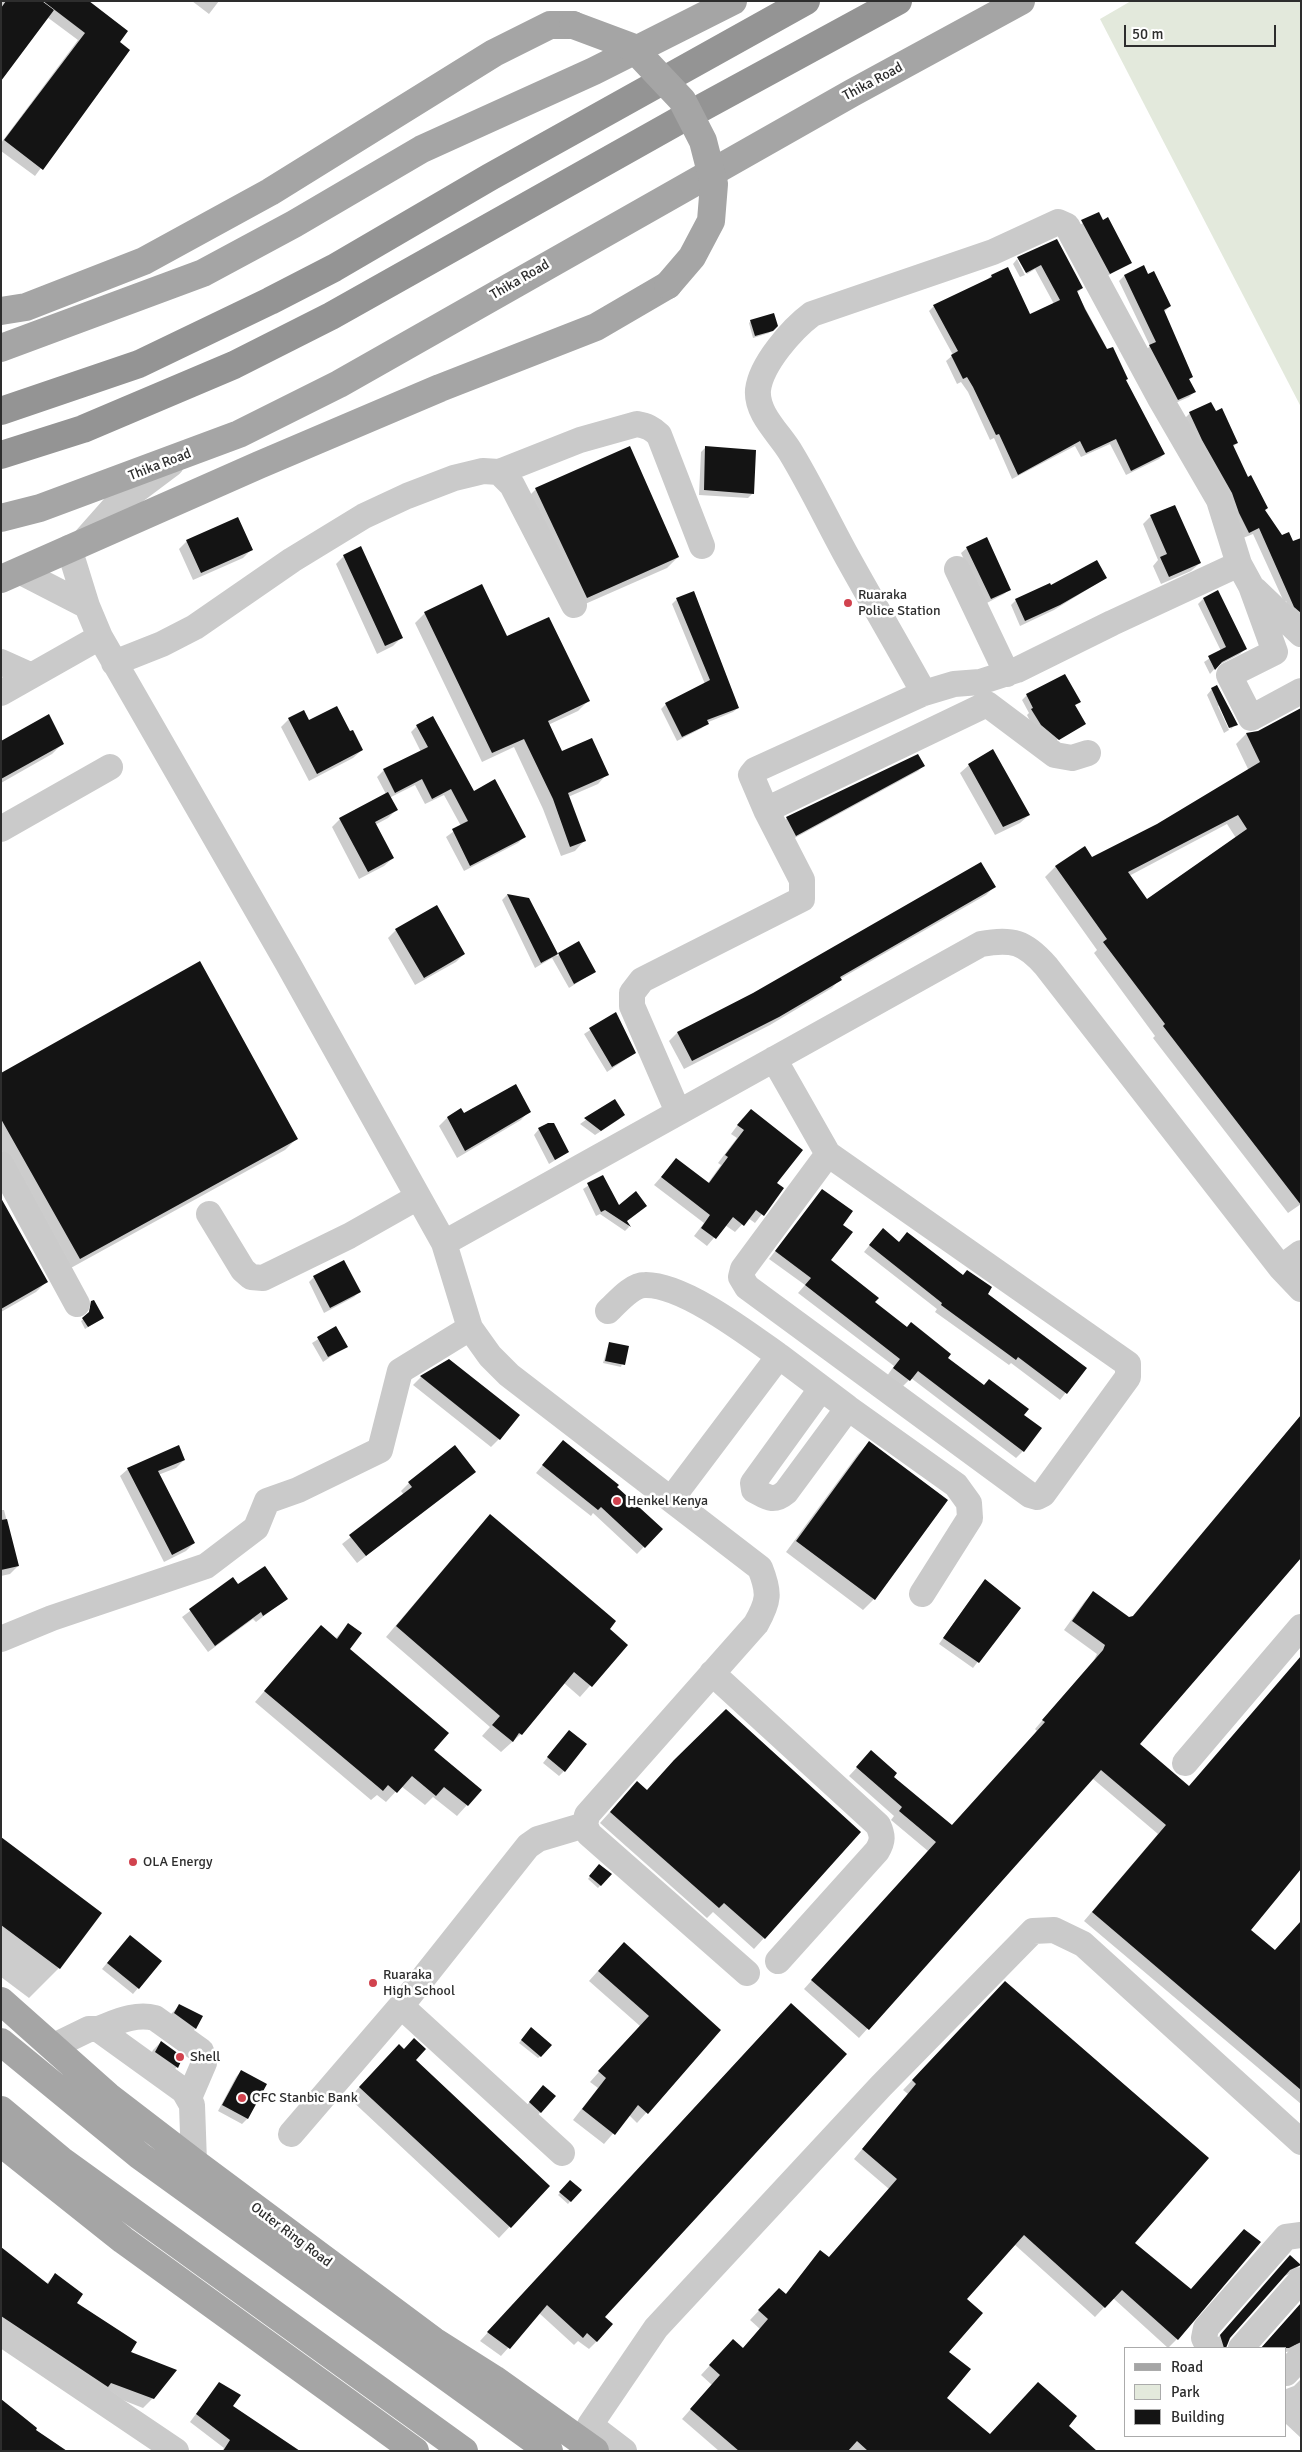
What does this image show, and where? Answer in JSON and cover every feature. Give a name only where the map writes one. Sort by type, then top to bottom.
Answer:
[{"type":"highway","points":[[1,412],[140,364],[334,268],[490,176],[806,1]]},
{"type":"highway","points":[[1,455],[83,429],[234,365],[339,311],[898,1]]},
{"type":"main road","points":[[1,348],[203,273],[294,224],[422,149],[594,71],[734,1]]},
{"type":"main road","name":"Thika Road","points":[[1,518],[40,508],[239,434],[339,384],[852,93],[1021,1]]},
{"type":"main road","points":[[1,311],[26,307],[144,262],[270,192],[494,53],[550,25],[573,25],[632,47],[682,100],[703,142],[714,184],[711,221],[692,257],[668,285],[596,327],[440,388],[259,464],[10,575]]},
{"type":"main road","points":[[85,318],[124,270]]},
{"type":"main road","points":[[239,434],[259,464]]},
{"type":"main road","name":"Outer Ring Road","points":[[1,2001],[108,2096],[194,2162],[434,2341],[494,2380],[595,2451]]},
{"type":"main road","name":"Outer Ring Road","points":[[1,2042],[140,2156],[549,2451]]},
{"type":"main road","points":[[1,2110],[61,2160],[464,2451]]},
{"type":"main road","points":[[1,2143],[123,2240],[415,2451]]},
{"type":"street","points":[[924,693],[844,552],[808,481],[767,419],[758,392],[761,378],[779,348],[798,324],[824,309],[993,252],[1058,222],[1068,226],[1161,400],[1219,500],[1245,575],[1275,652]]},
{"type":"street","points":[[114,663],[195,627],[292,560],[364,516],[454,478],[483,471],[500,472],[580,440],[637,424],[653,428],[659,436],[702,546]]},
{"type":"street","points":[[180,457],[115,506],[76,545],[87,606],[100,637],[277,944],[444,1243],[470,1328],[490,1356],[510,1375],[672,1498],[760,1568],[765,1580],[767,1604],[756,1624],[587,1815],[585,1825],[589,1834],[747,1973]]},
{"type":"street","points":[[500,472],[512,485],[574,605]]},
{"type":"street","points":[[958,569],[1007,674]]},
{"type":"street","points":[[10,575],[87,606]]},
{"type":"street","points":[[766,810],[984,693],[1007,674],[1245,575]]},
{"type":"street","points":[[1245,575],[1301,636],[1275,652],[1229,675],[1250,718],[1301,691]]},
{"type":"street","points":[[1,693],[100,637]]},
{"type":"street","points":[[1,662],[30,675]]},
{"type":"street","points":[[678,1112],[632,1006],[632,993],[642,980],[802,899],[802,880],[766,810],[751,775],[755,770],[924,693],[954,684],[984,693],[1055,755],[1072,758],[1088,754]]},
{"type":"street","points":[[1,829],[110,767]]},
{"type":"street","points":[[444,1243],[981,944],[1001,940],[1017,942],[1033,951],[1046,966],[1291,1260],[1301,1289]]},
{"type":"street","points":[[774,1059],[828,1154],[1128,1364],[1128,1377],[1043,1494],[1037,1497],[1030,1494],[747,1287],[741,1277],[744,1269],[828,1154]]},
{"type":"street","points":[[1,1164],[77,1304]]},
{"type":"street","points":[[209,1214],[243,1270],[251,1277],[264,1278],[349,1236],[418,1197]]},
{"type":"street","points":[[608,1311],[632,1289],[644,1284],[670,1290],[718,1313],[956,1485],[969,1502],[970,1518],[922,1594]]},
{"type":"street","points":[[1,1639],[52,1618],[206,1566],[256,1528],[266,1501],[298,1490],[380,1450],[388,1410],[400,1371],[470,1328]]},
{"type":"street","points":[[672,1498],[780,1356]]},
{"type":"street","points":[[821,1388],[753,1483],[754,1490],[771,1500],[778,1498],[786,1492],[848,1408]]},
{"type":"street","points":[[1185,1763],[1301,1626]]},
{"type":"street","points":[[712,1673],[878,1825],[882,1833],[882,1841],[877,1851],[778,1961]]},
{"type":"street","points":[[291,2134],[401,2006],[528,1846],[538,1839],[585,1825]]},
{"type":"street","points":[[624,2451],[590,2425],[656,2328],[881,2086],[1033,1931],[1054,1930],[1082,1944],[1301,2142]]},
{"type":"street","points":[[401,2006],[562,2153]]},
{"type":"street","points":[[52,2047],[89,2029],[98,2029],[131,2017],[147,2016],[155,2018],[201,2051],[204,2063],[189,2098]]},
{"type":"street","points":[[98,2029],[184,2092],[189,2098],[192,2105],[194,2162]]},
{"type":"street","points":[[1208,2347],[1204,2338],[1206,2328],[1286,2237],[1301,2235]]},
{"type":"street","points":[[1241,2347],[1301,2280]]},
{"type":"street","points":[[1,2333],[176,2451]]},
{"type":"street","points":[[1287,2372],[1301,2356]]},
{"type":"green space","points":[[1131,1],[1301,1],[1301,407],[1100,19]]},
{"type":"building","points":[[6,1],[42,1],[54,10],[1,81],[1,8]]},
{"type":"building","points":[[43,1],[89,1],[128,31],[120,42],[130,50],[43,170],[4,140],[85,33]]},
{"type":"building","points":[[1099,212],[1103,220],[1108,217],[1132,263],[1110,274],[1081,220]]},
{"type":"building","points":[[1057,239],[1083,288],[1077,291],[1085,309],[1107,349],[1113,347],[1128,379],[1126,380],[1165,454],[1131,471],[1116,439],[1086,453],[1080,441],[1018,475],[999,434],[996,435],[973,387],[967,377],[963,379],[951,355],[958,351],[933,305],[992,277],[991,275],[1008,267],[1030,314],[1060,300],[1041,265],[1026,273],[1017,257]]},
{"type":"building","points":[[1144,265],[1148,274],[1154,271],[1171,306],[1164,310],[1193,377],[1189,379],[1196,392],[1178,400],[1149,345],[1156,342],[1124,275]]},
{"type":"building","points":[[774,313],[778,326],[773,331],[755,336],[750,320]]},
{"type":"building","points":[[1211,402],[1216,411],[1222,408],[1238,443],[1233,445],[1248,477],[1251,475],[1268,508],[1265,510],[1282,535],[1289,532],[1293,541],[1301,538],[1301,613],[1294,607],[1259,528],[1249,533],[1232,493],[1202,440],[1189,412]]},
{"type":"building","points":[[630,446],[679,557],[587,598],[535,488]]},
{"type":"building","points":[[705,446],[756,450],[754,494],[704,490]]},
{"type":"building","points":[[1175,505],[1201,563],[1169,577],[1160,557],[1167,554],[1150,515]]},
{"type":"building","points":[[238,517],[253,550],[201,573],[186,540]]},
{"type":"building","points":[[987,537],[1011,590],[991,599],[966,547]]},
{"type":"building","points":[[361,546],[403,638],[385,646],[343,555]]},
{"type":"building","points":[[1097,560],[1107,578],[1060,605],[1025,621],[1015,599],[1050,583],[1051,585]]},
{"type":"building","points":[[482,584],[507,636],[549,617],[590,701],[548,721],[562,751],[592,738],[609,775],[568,793],[586,841],[570,847],[553,799],[524,739],[492,753],[424,612]]},
{"type":"building","points":[[1218,590],[1247,649],[1222,662],[1215,670],[1208,656],[1226,647],[1203,598]]},
{"type":"building","points":[[694,591],[739,708],[707,720],[709,724],[682,737],[665,703],[710,680],[676,598]]},
{"type":"building","points":[[1065,674],[1081,702],[1075,705],[1086,724],[1059,740],[1041,725],[1031,709],[1033,708],[1026,694]]},
{"type":"building","points":[[1217,685],[1238,725],[1229,728],[1211,688]]},
{"type":"building","points":[[337,706],[350,731],[353,730],[363,750],[317,774],[288,718],[304,710],[309,720]]},
{"type":"building","points":[[1301,708],[1301,1205],[1163,1026],[1165,1024],[1103,942],[1107,939],[1055,866],[1085,846],[1092,857],[1157,824],[1260,762],[1246,733],[1258,731]],"holes":[[[1238,815],[1247,829],[1147,899],[1128,872]]]},
{"type":"building","points":[[49,714],[64,744],[1,779],[1,741]]},
{"type":"building","points":[[433,716],[474,791],[495,779],[526,837],[470,866],[452,829],[468,821],[451,789],[432,799],[422,779],[395,793],[383,769],[428,747],[416,725]]},
{"type":"building","points":[[993,749],[1030,815],[1003,827],[968,764]]},
{"type":"building","points":[[918,754],[925,766],[796,836],[786,817]]},
{"type":"building","points":[[388,792],[398,810],[375,822],[394,858],[368,872],[339,818]]},
{"type":"building","points":[[981,862],[996,887],[840,977],[842,980],[779,1017],[692,1061],[677,1032],[753,993]]},
{"type":"building","points":[[507,894],[529,898],[558,954],[541,963]]},
{"type":"building","points":[[437,905],[465,954],[424,978],[395,929]]},
{"type":"building","points":[[579,941],[596,972],[574,984],[558,953]]},
{"type":"building","points":[[200,961],[298,1139],[80,1259],[1,1119],[1,1073]]},
{"type":"building","points":[[616,1012],[636,1053],[612,1067],[589,1028]]},
{"type":"building","points":[[516,1084],[531,1112],[465,1151],[447,1117],[461,1108],[464,1113]]},
{"type":"building","points":[[615,1099],[625,1115],[601,1131],[584,1118]]},
{"type":"building","points":[[751,1109],[803,1150],[777,1183],[784,1188],[764,1216],[756,1210],[744,1226],[733,1217],[716,1239],[701,1228],[710,1215],[661,1177],[676,1158],[709,1183],[728,1157],[725,1155],[744,1130],[737,1125]]},
{"type":"building","points":[[548,1123],[554,1123],[569,1152],[555,1160],[538,1128]]},
{"type":"building","points":[[603,1175],[619,1205],[636,1191],[647,1206],[627,1221],[631,1227],[605,1210],[601,1212],[587,1183]]},
{"type":"building","points":[[822,1189],[853,1211],[843,1225],[853,1232],[831,1260],[879,1298],[875,1302],[907,1327],[911,1322],[951,1354],[948,1358],[984,1385],[989,1379],[1029,1409],[1024,1415],[1042,1428],[1024,1452],[918,1371],[910,1381],[893,1368],[900,1359],[805,1285],[811,1278],[775,1251]]},
{"type":"building","points":[[1,1198],[48,1282],[1,1309]]},
{"type":"building","points":[[883,1228],[899,1242],[907,1232],[963,1275],[967,1270],[992,1287],[988,1294],[1087,1368],[1067,1394],[1018,1357],[1016,1360],[941,1305],[942,1303],[869,1245]]},
{"type":"building","points":[[344,1260],[361,1292],[330,1308],[313,1276]]},
{"type":"building","points":[[94,1300],[104,1318],[88,1327],[82,1318],[89,1312],[91,1301]]},
{"type":"building","points":[[336,1326],[348,1347],[328,1357],[317,1337]]},
{"type":"building","points":[[609,1342],[629,1346],[625,1365],[605,1361]]},
{"type":"building","points":[[449,1359],[520,1415],[500,1440],[420,1376]]},
{"type":"building","points":[[1301,1415],[1301,1558],[1140,1744],[1189,1786],[1301,1656],[1301,1869],[1251,1930],[1275,1950],[1301,1921],[1301,2090],[1092,1912],[1166,1825],[1101,1770],[869,2030],[811,1980],[936,1842],[899,1811],[902,1807],[856,1767],[871,1750],[897,1773],[894,1777],[952,1825],[1045,1722],[1042,1720],[1103,1650],[1105,1645],[1072,1621],[1093,1591],[1129,1617],[1133,1616]]},
{"type":"building","points":[[563,1440],[619,1485],[617,1487],[663,1529],[645,1548],[601,1507],[598,1510],[542,1465]]},
{"type":"building","points":[[869,1441],[948,1500],[875,1600],[796,1541]]},
{"type":"building","points":[[179,1445],[185,1460],[158,1471],[195,1543],[172,1555],[127,1468]]},
{"type":"building","points":[[455,1445],[476,1472],[366,1556],[349,1535],[412,1487],[408,1482]]},
{"type":"building","points":[[490,1514],[616,1621],[610,1629],[628,1645],[592,1687],[574,1672],[522,1735],[519,1733],[513,1742],[492,1725],[500,1716],[396,1626]]},
{"type":"building","points":[[7,1519],[19,1566],[1,1570],[1,1520]]},
{"type":"building","points":[[265,1566],[288,1599],[263,1616],[261,1612],[215,1646],[189,1609],[233,1577],[238,1584]]},
{"type":"building","points":[[985,1579],[1021,1608],[979,1663],[943,1638]]},
{"type":"building","points":[[348,1623],[362,1633],[350,1649],[449,1733],[434,1750],[482,1790],[468,1806],[444,1787],[436,1796],[412,1776],[397,1793],[388,1785],[383,1791],[264,1691],[321,1625],[337,1639]]},
{"type":"building","points":[[726,1709],[861,1832],[765,1939],[724,1903],[719,1908],[610,1812],[637,1781],[647,1790],[674,1760]]},
{"type":"building","points":[[569,1730],[587,1744],[565,1772],[547,1757]]},
{"type":"building","points":[[1,1837],[102,1913],[60,1969],[1,1925]]},
{"type":"building","points":[[599,1864],[612,1874],[601,1886],[589,1876]]},
{"type":"building","points":[[130,1935],[162,1961],[139,1989],[107,1963]]},
{"type":"building","points":[[624,1942],[721,2030],[648,2114],[638,2105],[615,2135],[582,2109],[606,2078],[598,2071],[649,2016],[598,1971]]},
{"type":"building","points":[[1005,1981],[1209,2158],[1135,2243],[1191,2289],[1244,2229],[1261,2242],[1178,2340],[1122,2290],[1105,2308],[1024,2235],[967,2299],[983,2313],[949,2352],[971,2369],[947,2398],[990,2434],[1038,2382],[1077,2416],[1069,2426],[1097,2451],[868,2451],[857,2441],[848,2451],[739,2451],[690,2409],[720,2375],[709,2365],[733,2339],[743,2348],[768,2319],[758,2310],[779,2288],[786,2294],[820,2250],[829,2257],[897,2179],[862,2149],[916,2084],[912,2080]]},
{"type":"building","points":[[791,2003],[847,2054],[605,2317],[613,2324],[597,2342],[587,2333],[583,2338],[547,2305],[510,2349],[487,2332]]},
{"type":"building","points":[[179,2004],[203,2016],[196,2029],[174,2013]]},
{"type":"building","points":[[531,2027],[552,2045],[541,2057],[521,2040]]},
{"type":"building","points":[[414,2038],[426,2049],[416,2060],[550,2186],[511,2228],[359,2087],[399,2044],[404,2049]]},
{"type":"building","points":[[161,2041],[183,2057],[178,2068],[155,2052]]},
{"type":"building","points":[[241,2070],[267,2084],[248,2119],[222,2105]]},
{"type":"building","points":[[543,2085],[556,2096],[541,2113],[529,2102]]},
{"type":"building","points":[[570,2180],[582,2190],[571,2202],[559,2192]]},
{"type":"building","points":[[1,2247],[48,2284],[55,2273],[83,2294],[77,2303],[137,2342],[131,2352],[177,2370],[154,2399],[111,2383],[108,2387],[1,2316]]},
{"type":"building","points":[[1290,2255],[1301,2265],[1290,2270],[1230,2338],[1226,2347],[1224,2347],[1220,2335]]},
{"type":"building","points":[[1301,2303],[1301,2342],[1289,2348],[1262,2347]]},
{"type":"building","points":[[219,2382],[241,2395],[233,2406],[300,2451],[223,2451],[230,2440],[196,2414]]},
{"type":"building","points":[[1,2399],[37,2428],[36,2430],[67,2451],[1,2451]]},
{"type":"place","name":"Ruaraka Police Station","points":[[848,603]]},
{"type":"place","name":"Henkel Kenya","points":[[617,1501]]},
{"type":"place","name":"OLA Energy","points":[[133,1862]]},
{"type":"place","name":"Ruaraka High School","points":[[373,1983]]},
{"type":"place","name":"Shell","points":[[180,2057]]},
{"type":"place","name":"CFC Stanbic Bank","points":[[242,2098]]}]
